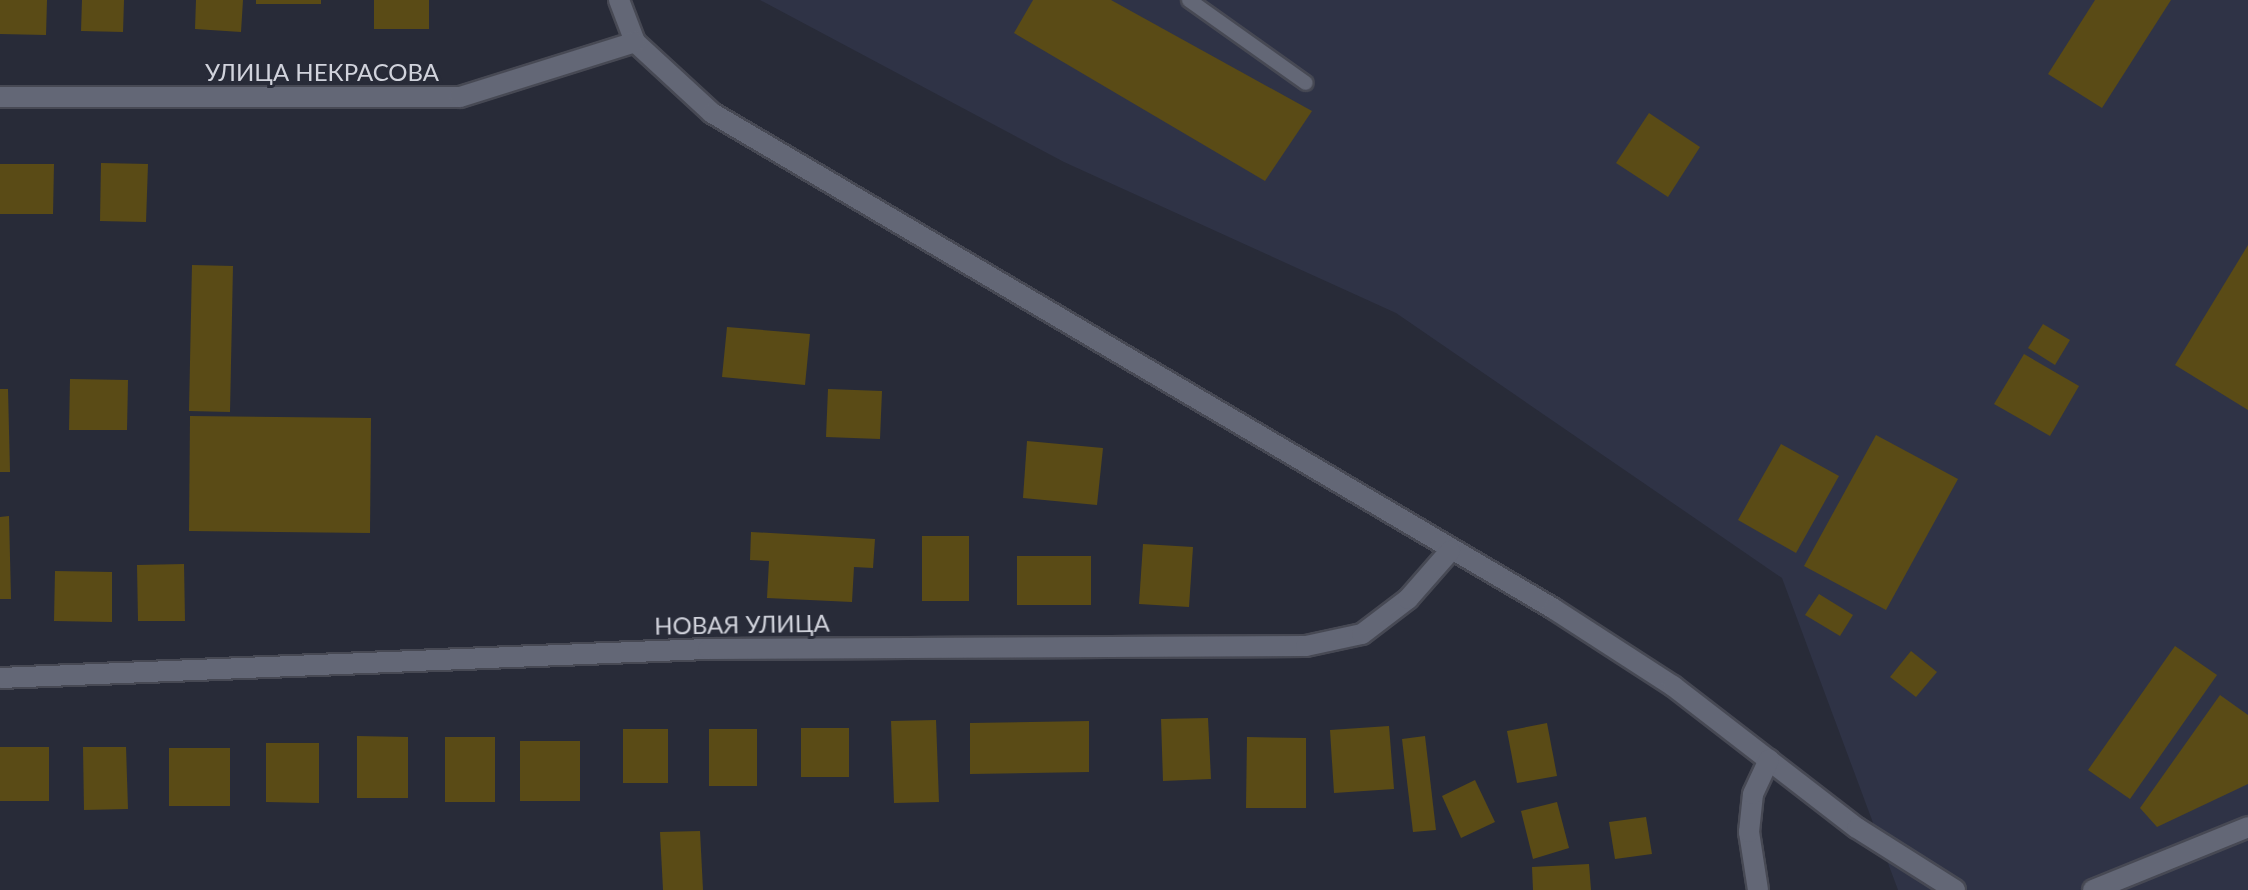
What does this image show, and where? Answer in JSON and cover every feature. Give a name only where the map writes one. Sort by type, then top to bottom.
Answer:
[{"type":"street","points":[[619,0],[635,42],[712,113],[1450,551],[1554,609],[1673,686],[1769,760],[1948,889]]},
{"type":"street","name":"УЛИЦА НЕКРАСОВА","points":[[0,97],[460,97],[635,42]]},
{"type":"street","name":"НОВАЯ УЛИЦА","points":[[0,678],[708,649],[1306,646],[1362,634],[1408,599],[1450,551]]},
{"type":"street","points":[[1758,890],[1749,832],[1753,794],[1769,760]]},
{"type":"street","points":[[2093,890],[2248,827]]},
{"type":"lane","points":[[1189,0],[1306,83]]},
{"type":"shaded area","points":[[760,0],[2248,0],[2248,890],[1898,890],[1782,578],[1396,313],[1064,162]]},
{"type":"building","points":[[0,0],[47,0],[46,35],[0,34]]},
{"type":"building","points":[[82,0],[124,0],[123,32],[81,31]]},
{"type":"building","points":[[196,0],[243,0],[241,32],[195,29]]},
{"type":"building","points":[[256,0],[321,0],[321,4],[256,4]]},
{"type":"building","points":[[374,0],[429,0],[429,29],[374,29]]},
{"type":"building","points":[[1033,0],[1111,0],[1312,111],[1265,181],[1014,33]]},
{"type":"building","points":[[2095,0],[2171,0],[2102,108],[2048,74]]},
{"type":"building","points":[[1649,113],[1700,147],[1668,197],[1616,163]]},
{"type":"building","points":[[101,163],[148,164],[146,222],[100,221]]},
{"type":"building","points":[[0,164],[54,164],[53,214],[0,214]]},
{"type":"building","points":[[2248,245],[2248,410],[2175,365]]},
{"type":"building","points":[[192,265],[233,266],[230,412],[189,411]]},
{"type":"building","points":[[2043,324],[2070,340],[2055,365],[2028,348]]},
{"type":"building","points":[[727,327],[810,334],[805,385],[722,377]]},
{"type":"building","points":[[2024,354],[2079,386],[2050,436],[1994,404]]},
{"type":"building","points":[[70,379],[128,380],[127,430],[69,430]]},
{"type":"building","points":[[0,389],[8,389],[10,472],[0,472]]},
{"type":"building","points":[[828,389],[882,391],[880,439],[826,437]]},
{"type":"building","points":[[190,416],[371,418],[370,533],[189,531]]},
{"type":"building","points":[[1876,435],[1958,479],[1886,610],[1804,566]]},
{"type":"building","points":[[1027,441],[1103,448],[1097,505],[1023,498]]},
{"type":"building","points":[[1781,444],[1839,476],[1796,553],[1738,520]]},
{"type":"building","points":[[9,516],[11,599],[0,599],[0,517]]},
{"type":"building","points":[[751,532],[875,539],[873,568],[854,567],[852,602],[767,598],[769,561],[750,560]]},
{"type":"building","points":[[922,536],[969,536],[969,601],[922,601]]},
{"type":"building","points":[[1143,544],[1193,547],[1189,607],[1139,604]]},
{"type":"building","points":[[1017,556],[1091,556],[1091,605],[1017,605]]},
{"type":"building","points":[[184,564],[185,621],[138,621],[137,565]]},
{"type":"building","points":[[55,571],[112,572],[112,622],[54,621]]},
{"type":"building","points":[[1819,594],[1853,615],[1840,636],[1805,615]]},
{"type":"building","points":[[2175,646],[2217,675],[2130,799],[2088,770]]},
{"type":"building","points":[[1911,651],[1937,672],[1916,697],[1890,677]]},
{"type":"building","points":[[2220,695],[2248,715],[2248,784],[2157,827],[2140,808]]},
{"type":"building","points":[[1208,718],[1211,779],[1163,781],[1161,719]]},
{"type":"building","points":[[936,720],[939,802],[894,803],[891,721]]},
{"type":"building","points":[[1089,721],[1089,772],[970,774],[970,723]]},
{"type":"building","points":[[1547,723],[1557,776],[1517,783],[1507,731]]},
{"type":"building","points":[[1389,726],[1394,789],[1334,793],[1330,730]]},
{"type":"building","points":[[801,728],[849,728],[849,777],[801,777]]},
{"type":"building","points":[[623,729],[668,729],[668,783],[623,783]]},
{"type":"building","points":[[709,729],[757,729],[757,786],[709,786]]},
{"type":"building","points":[[357,736],[408,737],[408,798],[357,798]]},
{"type":"building","points":[[1425,736],[1436,830],[1413,832],[1402,739]]},
{"type":"building","points":[[445,737],[495,737],[495,802],[445,802]]},
{"type":"building","points":[[1247,737],[1306,738],[1306,808],[1246,808]]},
{"type":"building","points":[[520,741],[580,741],[580,801],[520,801]]},
{"type":"building","points":[[266,743],[319,743],[319,803],[266,802]]},
{"type":"building","points":[[0,747],[49,747],[49,801],[0,801]]},
{"type":"building","points":[[83,747],[126,747],[128,809],[84,810]]},
{"type":"building","points":[[169,748],[230,748],[230,806],[169,806]]},
{"type":"building","points":[[1475,780],[1495,822],[1461,838],[1442,796]]},
{"type":"building","points":[[1557,802],[1569,848],[1533,859],[1521,811]]},
{"type":"building","points":[[1646,817],[1652,854],[1615,859],[1609,822]]},
{"type":"building","points":[[700,831],[703,890],[663,890],[660,832]]},
{"type":"building","points":[[1589,864],[1591,890],[1533,890],[1532,867]]}]
